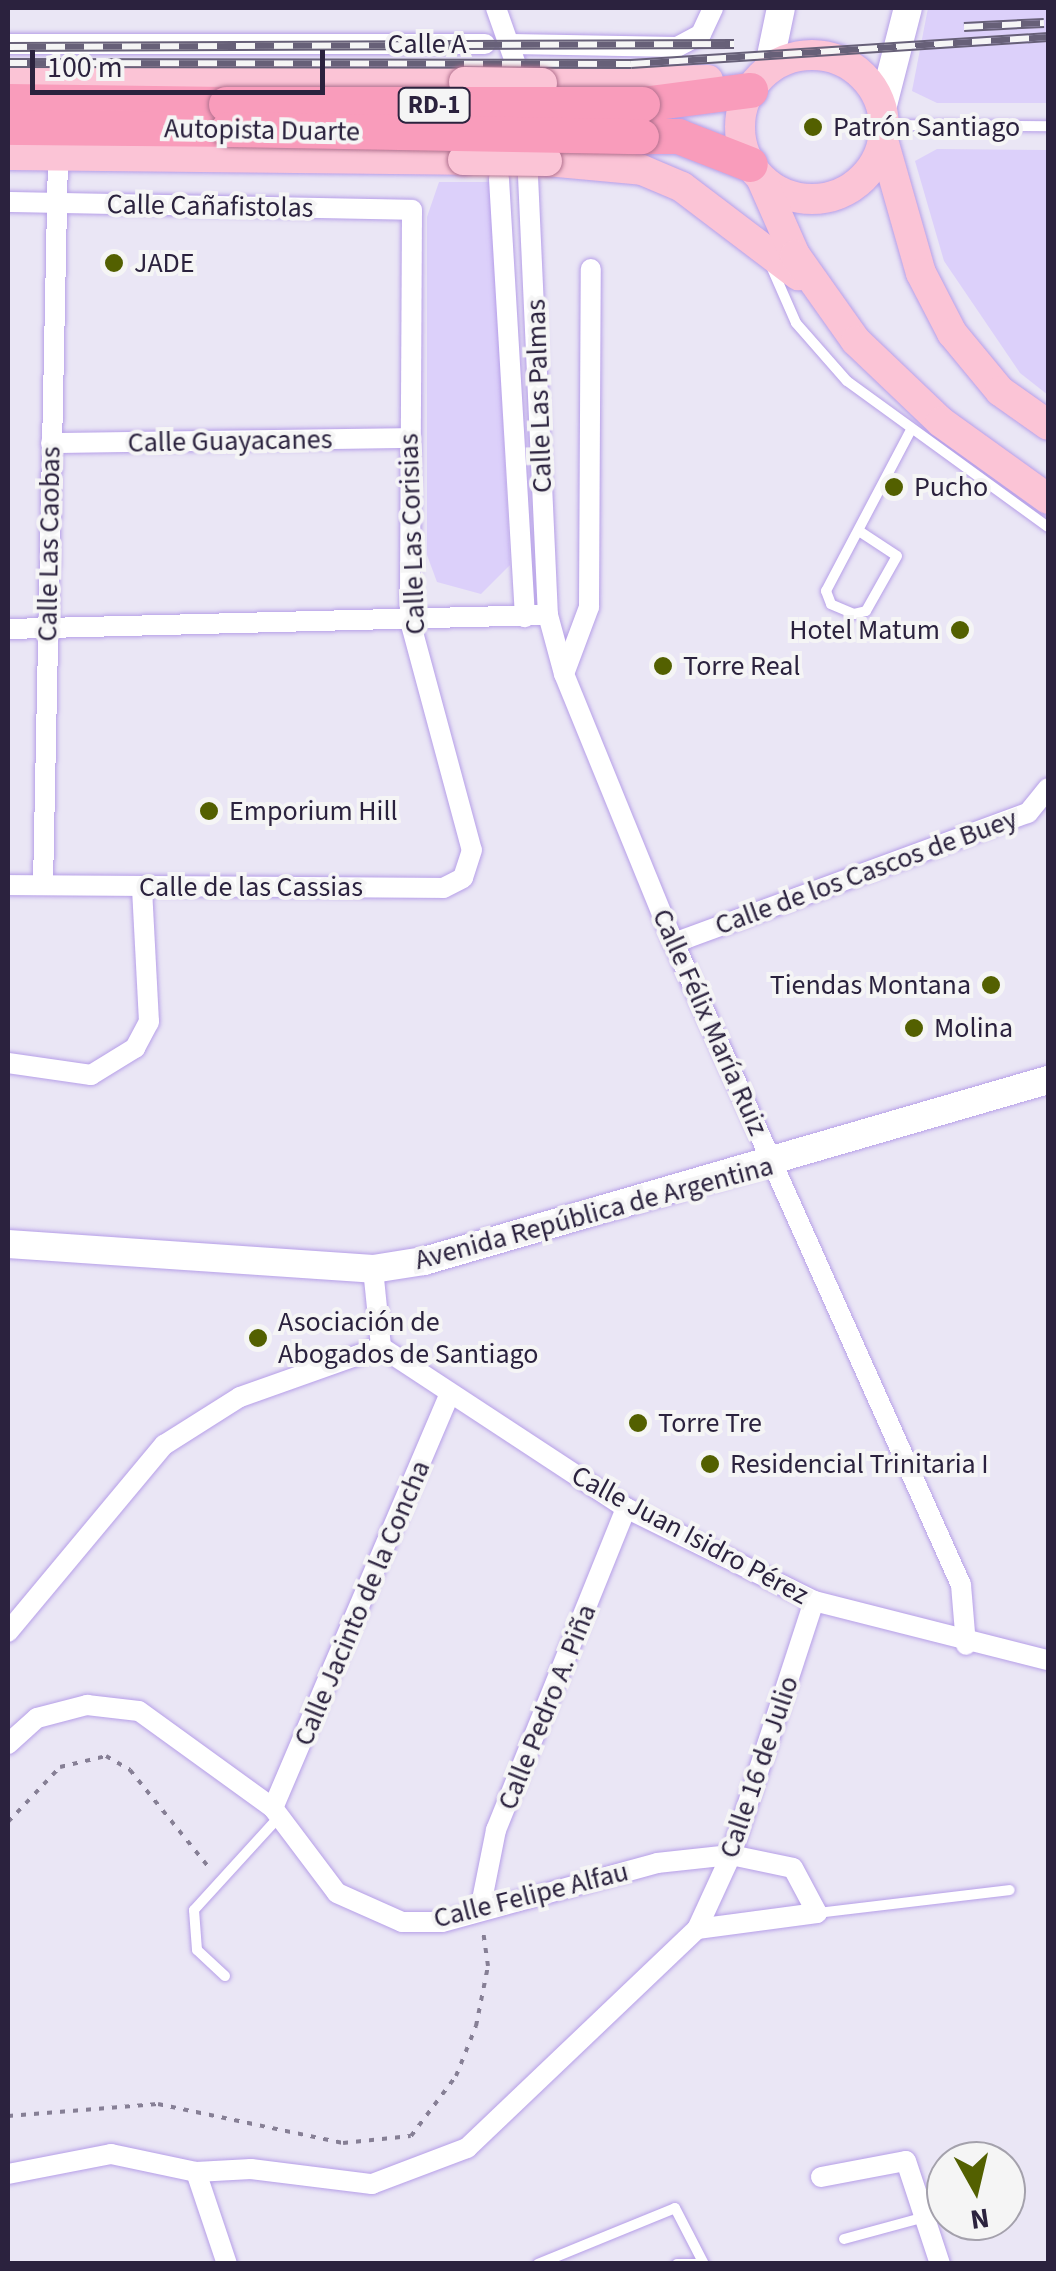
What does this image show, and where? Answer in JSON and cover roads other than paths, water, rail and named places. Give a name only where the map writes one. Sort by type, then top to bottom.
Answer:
[{"type":"highway","name":"Autopista Duarte","points":[[8,127],[642,137],[760,78]]},
{"type":"highway","name":"Autopista Duarte","points":[[8,101],[693,140],[756,172]]},
{"type":"main road","points":[[781,8],[740,127],[756,172],[816,290]]},
{"type":"main road","points":[[756,172],[824,198],[862,178],[884,125],[908,8]]},
{"type":"main road","points":[[8,78],[478,63],[542,82],[760,78],[792,58],[831,58],[865,78],[884,125],[921,273],[952,334],[1000,391],[1048,425]]},
{"type":"main road","points":[[8,155],[463,160],[537,168],[642,137],[710,204],[816,290],[929,411],[1048,499]]},
{"type":"main road","name":"Avenida República de Argentina","points":[[8,1244],[372,1269],[773,1166],[1048,1080]]},
{"type":"street","points":[[492,8],[514,53],[677,47],[701,34],[713,8]]},
{"type":"street","points":[[478,63],[492,8]]},
{"type":"street","name":"Calle A","points":[[8,78],[8,44],[478,63]]},
{"type":"street","name":"Calle Las Caobas","points":[[43,884],[58,156]]},
{"type":"street","name":"Calle Las Palmas","points":[[537,168],[548,615]]},
{"type":"street","name":"Calle Las Palmas","points":[[500,179],[526,617]]},
{"type":"street","name":"Calle Cañafistolas","points":[[8,202],[412,210]]},
{"type":"street","name":"Calle Las Corisias","points":[[412,210],[410,621],[472,850]]},
{"type":"street","points":[[564,674],[590,607],[591,268]]},
{"type":"street","name":"Calle Guayacanes","points":[[51,443],[408,438]]},
{"type":"street","points":[[8,629],[48,631],[548,615]]},
{"type":"street","name":"Calle Félix María Ruiz","points":[[548,615],[564,674],[674,943],[965,1595],[966,1644]]},
{"type":"street","name":"Calle de los Cascos de Buey","points":[[674,943],[1028,813],[1048,788]]},
{"type":"street","name":"Calle de las Cassias","points":[[8,885],[443,888],[462,878],[472,850]]},
{"type":"street","points":[[8,1063],[91,1074],[136,1048],[149,1022],[142,887]]},
{"type":"street","points":[[8,1632],[164,1445],[240,1397],[381,1347],[372,1269]]},
{"type":"street","name":"Calle Juan Isidro Pérez","points":[[381,1347],[448,1397],[626,1508],[814,1602],[966,1644],[1048,1660]]},
{"type":"street","name":"Calle Jacinto de la Concha","points":[[276,1812],[448,1397]]},
{"type":"street","name":"Calle Pedro A. Piña","points":[[480,1910],[496,1830],[626,1508]]},
{"type":"street","name":"Calle 16 de Julio","points":[[697,1929],[731,1855],[814,1602]]},
{"type":"street","name":"Calle Felipe Alfau","points":[[8,1744],[37,1718],[87,1705],[139,1711],[276,1812],[319,1873],[365,1911],[430,1924],[656,1864],[731,1855],[793,1868],[817,1914]]},
{"type":"street","points":[[8,2174],[111,2154],[196,2172],[251,2169],[359,2185],[452,2159],[697,1929],[817,1914]]},
{"type":"street","points":[[821,2177],[903,2160],[926,2217]]},
{"type":"street","points":[[196,2172],[226,2264]]},
{"type":"lane","points":[[884,125],[1048,126]]},
{"type":"lane","points":[[763,244],[804,334],[910,432],[1048,527]]},
{"type":"lane","points":[[858,531],[898,556],[866,611],[854,614],[831,604],[826,591],[910,432]]},
{"type":"lane","points":[[225,1976],[196,1950],[188,1927],[217,1880],[276,1812]]},
{"type":"lane","points":[[817,1914],[1010,1890]]},
{"type":"lane","points":[[538,2264],[675,2208],[702,2264],[676,2264]]},
{"type":"lane","points":[[844,2239],[926,2217]]},
{"type":"railway","points":[[964,27],[1044,23]]},
{"type":"railway","points":[[8,63],[631,64],[1048,37]]},
{"type":"railway","points":[[8,47],[734,44]]},
{"type":"place","name":"Patrón Santiago","points":[[813,127]]},
{"type":"place","name":"JADE","points":[[114,263]]},
{"type":"place","name":"Pucho","points":[[894,487]]},
{"type":"place","name":"Hotel Matum","points":[[960,630]]},
{"type":"place","name":"Torre Real","points":[[663,666]]},
{"type":"place","name":"Emporium Hill","points":[[209,811]]},
{"type":"place","name":"Tiendas Montana","points":[[991,985]]},
{"type":"place","name":"Molina","points":[[914,1028]]},
{"type":"place","name":"Asociación de Abogados de Santiago","points":[[258,1338]]},
{"type":"place","name":"Torre Tre","points":[[638,1423]]},
{"type":"place","name":"Residencial Trinitaria I","points":[[710,1464]]}]
